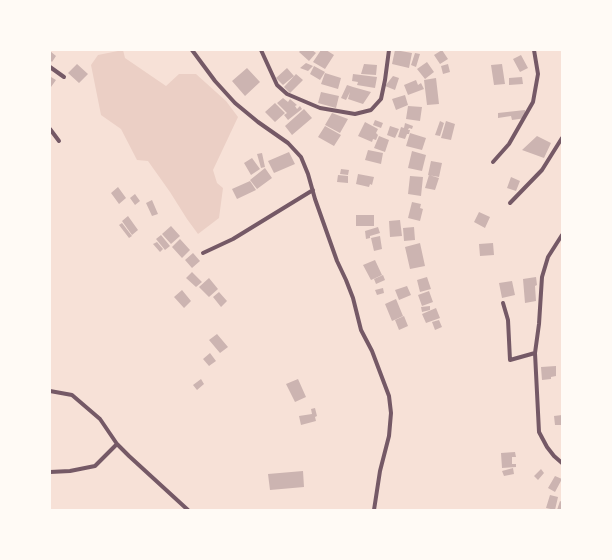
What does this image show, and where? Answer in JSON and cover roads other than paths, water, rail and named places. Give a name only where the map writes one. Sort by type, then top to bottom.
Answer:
[{"type":"street","points":[[192,50],[235,103],[288,143],[301,157],[308,174],[337,261],[353,298],[361,330],[372,351],[389,396],[391,413],[389,436],[378,479],[374,510]]},
{"type":"street","points":[[261,50],[277,85],[286,94],[320,108],[355,114],[371,110],[381,99],[389,50]]},
{"type":"street","points":[[493,162],[509,144],[533,102],[538,74],[534,50]]},
{"type":"street","points":[[50,67],[64,76]]},
{"type":"street","points":[[50,129],[59,141]]},
{"type":"street","points":[[510,203],[542,171],[562,138]]},
{"type":"street","points":[[203,253],[241,234],[313,190]]},
{"type":"street","points":[[562,235],[548,257],[542,277],[535,353],[539,432],[547,447],[562,463]]},
{"type":"street","points":[[502,303],[508,320],[510,360],[535,353]]},
{"type":"street","points":[[50,391],[72,395],[100,419],[117,444],[188,510]]},
{"type":"street","points":[[50,472],[95,466],[117,444]]}]
